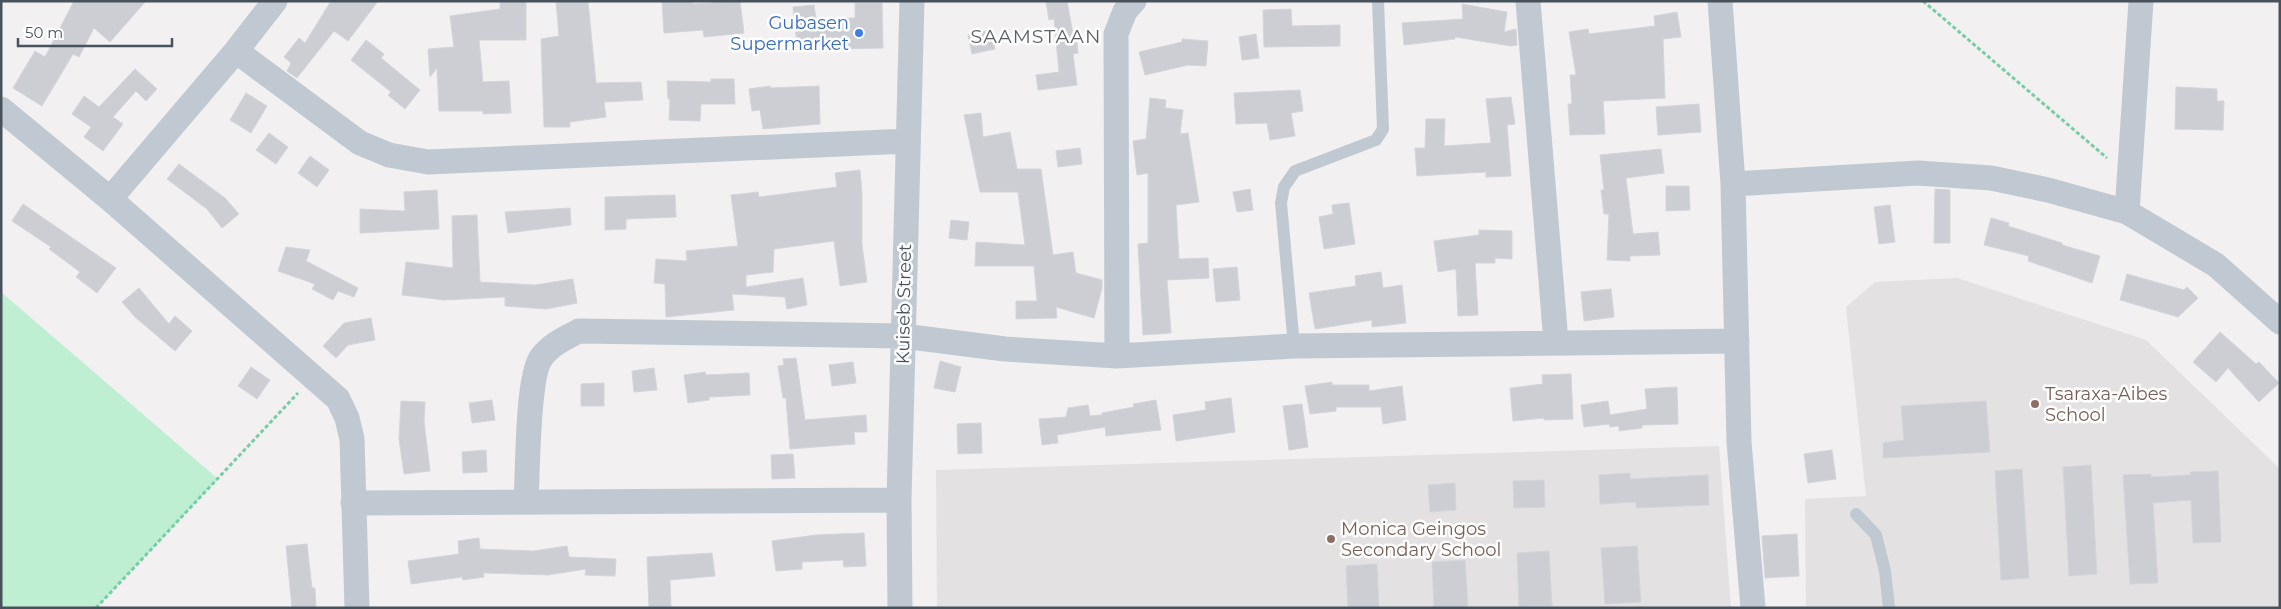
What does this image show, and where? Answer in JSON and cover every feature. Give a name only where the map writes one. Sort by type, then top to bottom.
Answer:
[{"type":"street","points":[[110,199],[236,51],[275,1]]},
{"type":"street","name":"Kuiseb Street","points":[[900,608],[899,500],[912,1]]},
{"type":"street","points":[[1117,356],[1116,34],[1125,11],[1134,1]]},
{"type":"street","points":[[1528,1],[1556,342]]},
{"type":"street","points":[[1720,1],[1732,184],[1739,442],[1753,608]]},
{"type":"street","points":[[2127,212],[2141,1]]},
{"type":"street","points":[[236,51],[360,143],[389,155],[428,162],[908,141]]},
{"type":"street","points":[[1,108],[110,199],[338,398],[347,418],[352,439],[357,608]]},
{"type":"street","points":[[1732,184],[1918,173],[1991,178],[2048,190],[2127,212],[2216,266],[2280,322]]},
{"type":"street","points":[[526,500],[533,378],[541,358],[556,343],[579,331],[903,336],[1006,349],[1117,356],[1294,346],[1737,341]]},
{"type":"street","points":[[353,503],[526,500],[899,500]]},
{"type":"lane","points":[[1294,346],[1281,203],[1284,187],[1295,171],[1376,140],[1382,129],[1378,1]]},
{"type":"lane","points":[[1856,514],[1876,535],[1885,571],[1889,608]]},
{"type":"path","points":[[1924,1],[2129,177]]},
{"type":"path","points":[[96,608],[314,376]]},
{"type":"shaded area","name":"Tsaraxa-Aibes School","points":[[1957,278],[2146,340],[2280,469],[2280,608],[1806,608],[1805,499],[1866,496],[1846,307],[1875,282]]},
{"type":"shaded area","name":"Monica Geingos Secondary School","points":[[1719,446],[1731,608],[937,608],[936,470]]},
{"type":"green space","points":[[1,292],[218,479],[96,608],[1,608]]},
{"type":"building","points":[[74,1],[146,1],[110,42],[94,28],[79,57],[73,54],[42,106],[13,88],[35,51],[45,57]]},
{"type":"building","points":[[331,1],[378,1],[348,41],[334,31],[297,78],[287,71],[291,63],[284,57],[299,38],[305,43]]},
{"type":"building","points":[[500,1],[526,1],[526,40],[479,40],[483,82],[509,81],[511,113],[483,114],[483,111],[439,111],[437,68],[430,77],[428,49],[454,47],[450,16],[500,9]]},
{"type":"building","points":[[556,1],[588,1],[596,83],[641,82],[643,100],[604,102],[606,117],[570,122],[570,127],[544,127],[541,39],[559,36]]},
{"type":"building","points":[[662,1],[693,1],[693,4],[740,1],[744,33],[704,37],[703,30],[664,33]]},
{"type":"building","points":[[1046,1],[1067,1],[1073,34],[1076,34],[1078,53],[1073,54],[1077,85],[1038,90],[1036,75],[1059,72],[1054,19],[1049,20]]},
{"type":"building","name":"Gubasen Supermarket","points":[[855,3],[882,3],[883,48],[835,49],[835,40],[797,45],[793,7],[814,5],[816,19],[855,18]]},
{"type":"building","points":[[1462,4],[1507,12],[1504,32],[1516,29],[1517,45],[1511,46],[1455,37],[1455,39],[1404,45],[1402,23],[1463,19]]},
{"type":"building","points":[[1291,9],[1292,26],[1340,25],[1340,46],[1264,47],[1263,10]]},
{"type":"building","points":[[1677,12],[1681,37],[1663,39],[1665,98],[1603,101],[1605,134],[1570,135],[1568,104],[1572,104],[1570,75],[1576,75],[1569,32],[1588,29],[1589,34],[1655,26],[1654,16]]},
{"type":"building","points":[[991,30],[995,49],[972,54],[968,35]]},
{"type":"building","points":[[1256,34],[1259,58],[1242,60],[1239,37]]},
{"type":"building","points":[[1182,39],[1208,41],[1206,66],[1188,65],[1145,75],[1139,52],[1182,42]]},
{"type":"building","points":[[366,40],[384,54],[381,58],[420,90],[405,109],[388,95],[391,92],[351,60]]},
{"type":"building","points":[[135,69],[157,89],[146,101],[136,91],[113,117],[123,124],[103,151],[84,137],[91,127],[72,114],[84,96],[99,107]]},
{"type":"building","points":[[711,79],[734,79],[735,104],[701,104],[700,121],[669,120],[670,99],[668,99],[667,81],[711,82]]},
{"type":"building","points":[[770,86],[770,88],[819,86],[820,124],[763,129],[760,110],[752,111],[749,89]]},
{"type":"building","points":[[2176,87],[2217,89],[2217,101],[2224,101],[2223,130],[2175,129]]},
{"type":"building","points":[[1300,90],[1303,111],[1291,113],[1295,136],[1270,140],[1267,123],[1236,124],[1234,93]]},
{"type":"building","points":[[246,93],[267,106],[251,133],[230,120]]},
{"type":"building","points":[[1511,97],[1515,124],[1507,125],[1511,176],[1486,177],[1486,172],[1417,176],[1415,148],[1425,148],[1426,119],[1445,119],[1444,146],[1491,143],[1486,99]]},
{"type":"building","points":[[1150,98],[1166,100],[1165,108],[1183,110],[1180,134],[1188,133],[1199,202],[1176,205],[1179,259],[1208,258],[1209,278],[1167,280],[1171,333],[1143,335],[1138,244],[1148,243],[1148,173],[1137,175],[1133,141],[1146,139]]},
{"type":"building","points":[[1699,104],[1701,132],[1658,135],[1656,107]]},
{"type":"building","points":[[981,113],[983,137],[1010,132],[1017,169],[1041,169],[1053,255],[1073,252],[1076,273],[1102,280],[1102,288],[1094,318],[1056,307],[1057,318],[1016,319],[1016,301],[1037,301],[1034,266],[975,266],[976,242],[1025,245],[1018,192],[980,192],[964,115]]},
{"type":"building","points":[[269,133],[288,147],[276,164],[256,150]]},
{"type":"building","points":[[1080,148],[1082,164],[1058,167],[1056,151]]},
{"type":"building","points":[[1661,149],[1664,173],[1626,178],[1633,234],[1658,232],[1660,255],[1630,256],[1630,261],[1607,260],[1609,214],[1604,214],[1601,190],[1604,190],[1600,155]]},
{"type":"building","points":[[310,156],[329,170],[317,187],[298,173]]},
{"type":"building","points":[[179,164],[225,198],[239,214],[222,228],[207,209],[167,179]]},
{"type":"building","points":[[860,170],[862,245],[867,282],[840,286],[834,241],[774,249],[773,272],[746,275],[746,287],[803,278],[807,305],[787,309],[785,297],[732,294],[734,310],[666,317],[665,284],[654,283],[656,259],[687,261],[686,251],[738,246],[731,195],[758,192],[759,197],[837,187],[835,173]]},
{"type":"building","points":[[1666,186],[1689,186],[1690,210],[1666,211]]},
{"type":"building","points":[[1250,189],[1253,210],[1237,212],[1233,192]]},
{"type":"building","points":[[1935,189],[1950,190],[1950,243],[1934,243]]},
{"type":"building","points":[[437,190],[439,229],[360,233],[360,209],[405,211],[404,192]]},
{"type":"building","points":[[675,195],[676,217],[626,219],[626,229],[605,230],[605,197]]},
{"type":"building","points":[[1349,203],[1355,244],[1324,249],[1319,217],[1333,214],[1332,205]]},
{"type":"building","points":[[23,204],[116,268],[97,293],[76,277],[80,272],[49,249],[51,247],[12,221]]},
{"type":"building","points":[[1890,205],[1895,242],[1879,244],[1874,207]]},
{"type":"building","points":[[570,208],[571,225],[508,233],[505,212]]},
{"type":"building","points":[[477,215],[480,282],[535,285],[573,279],[577,303],[546,309],[505,306],[505,297],[444,300],[402,295],[406,262],[453,268],[452,216]]},
{"type":"building","points":[[1991,218],[2009,223],[2008,226],[2062,243],[2062,245],[2100,256],[2092,283],[2028,261],[2029,256],[1984,245]]},
{"type":"building","points":[[951,220],[969,222],[967,240],[949,238]]},
{"type":"building","points":[[1479,230],[1512,231],[1512,259],[1495,258],[1495,263],[1475,263],[1478,315],[1458,316],[1456,269],[1438,272],[1434,241],[1479,235]]},
{"type":"building","points":[[286,247],[310,250],[306,261],[358,288],[354,297],[338,291],[333,300],[312,289],[315,284],[278,271]]},
{"type":"building","points":[[1237,267],[1240,300],[1216,302],[1213,269]]},
{"type":"building","points":[[1381,272],[1383,288],[1402,285],[1406,323],[1372,327],[1372,320],[1315,329],[1309,293],[1356,286],[1355,276]]},
{"type":"building","points":[[2127,274],[2184,290],[2187,287],[2198,298],[2178,317],[2120,300]]},
{"type":"building","points":[[139,288],[169,324],[175,316],[192,331],[175,351],[135,317],[122,302]]},
{"type":"building","points":[[1611,289],[1614,317],[1584,321],[1581,292]]},
{"type":"building","points":[[371,318],[375,340],[348,345],[336,358],[323,346],[344,323]]},
{"type":"building","points":[[2220,332],[2256,364],[2259,362],[2279,383],[2259,402],[2228,368],[2216,382],[2193,362]]},
{"type":"building","points":[[796,358],[805,420],[866,415],[867,432],[854,432],[855,444],[790,449],[786,398],[783,398],[778,366],[784,365],[783,359]]},
{"type":"building","points":[[940,361],[961,367],[955,392],[934,388]]},
{"type":"building","points":[[853,362],[856,383],[832,386],[829,365]]},
{"type":"building","points":[[251,367],[270,380],[257,399],[238,386]]},
{"type":"building","points":[[654,368],[657,390],[634,392],[632,371]]},
{"type":"building","points":[[705,372],[706,375],[749,373],[750,395],[709,397],[709,400],[688,403],[684,375]]},
{"type":"building","points":[[1571,374],[1573,419],[1544,420],[1544,418],[1513,421],[1510,388],[1543,384],[1542,375]]},
{"type":"building","points":[[1332,382],[1332,385],[1369,385],[1369,391],[1402,386],[1406,420],[1383,424],[1381,407],[1336,407],[1336,411],[1310,414],[1305,386]]},
{"type":"building","points":[[604,383],[604,406],[581,406],[581,384]]},
{"type":"building","points":[[1677,387],[1678,424],[1642,425],[1642,428],[1619,431],[1619,426],[1610,427],[1609,424],[1584,427],[1581,405],[1608,401],[1610,415],[1647,409],[1645,389]]},
{"type":"building","points":[[1231,398],[1235,432],[1176,441],[1173,415],[1206,410],[1205,402]]},
{"type":"building","points":[[492,400],[495,420],[472,423],[469,403]]},
{"type":"building","points":[[1156,400],[1161,430],[1106,436],[1105,427],[1057,435],[1058,443],[1042,445],[1039,419],[1066,417],[1068,408],[1088,405],[1090,416],[1102,415],[1102,413],[1134,407],[1133,404]]},
{"type":"building","points":[[401,401],[425,402],[424,421],[430,471],[404,474],[399,439]]},
{"type":"building","points":[[1986,401],[1990,452],[1883,458],[1883,443],[1904,440],[1901,406]]},
{"type":"building","points":[[1302,404],[1308,447],[1289,450],[1283,406]]},
{"type":"building","points":[[981,423],[982,453],[958,454],[957,424]]},
{"type":"building","points":[[486,450],[487,472],[463,473],[462,452]]},
{"type":"building","points":[[1832,450],[1836,479],[1808,483],[1804,454]]},
{"type":"building","points":[[793,454],[795,478],[772,479],[771,455]]},
{"type":"building","points":[[2091,465],[2097,574],[2069,576],[2063,467]]},
{"type":"building","points":[[2022,469],[2029,578],[2001,580],[1995,471]]},
{"type":"building","points":[[2218,471],[2221,542],[2193,543],[2191,500],[2153,503],[2158,583],[2130,584],[2123,475],[2151,474],[2151,477],[2190,475],[2190,472]]},
{"type":"building","points":[[1630,473],[1630,479],[1708,475],[1709,505],[1636,508],[1636,502],[1600,504],[1599,475]]},
{"type":"building","points":[[1544,480],[1545,507],[1514,508],[1513,481]]},
{"type":"building","points":[[1455,483],[1456,510],[1430,512],[1428,485]]},
{"type":"building","points":[[864,533],[866,566],[844,567],[843,560],[802,562],[802,569],[776,571],[772,541],[816,535]]},
{"type":"building","points":[[1797,534],[1799,576],[1765,578],[1762,536]]},
{"type":"building","points":[[479,538],[480,549],[533,551],[567,546],[569,557],[616,559],[615,576],[585,575],[586,569],[548,575],[483,573],[484,577],[463,580],[462,577],[411,584],[408,561],[459,554],[458,541]]},
{"type":"building","points":[[307,544],[312,588],[315,588],[316,608],[292,608],[286,546]]},
{"type":"building","points":[[1637,546],[1641,602],[1605,604],[1601,548]]},
{"type":"building","points":[[1549,551],[1552,606],[1519,607],[1517,553]]},
{"type":"building","points":[[712,553],[715,576],[670,580],[671,608],[649,608],[647,557]]},
{"type":"building","points":[[1465,560],[1468,608],[1434,608],[1432,562]]},
{"type":"building","points":[[1377,564],[1379,608],[1348,608],[1346,566]]},
{"type":"place","name":"Gubasen Supermarket","points":[[859,33]]},
{"type":"place","name":"Tsaraxa-Aibes School","points":[[2035,404]]},
{"type":"place","name":"Monica Geingos Secondary School","points":[[1331,539]]},
{"type":"district","name":"SAAMSTAAN","points":[[1036,36]]}]
